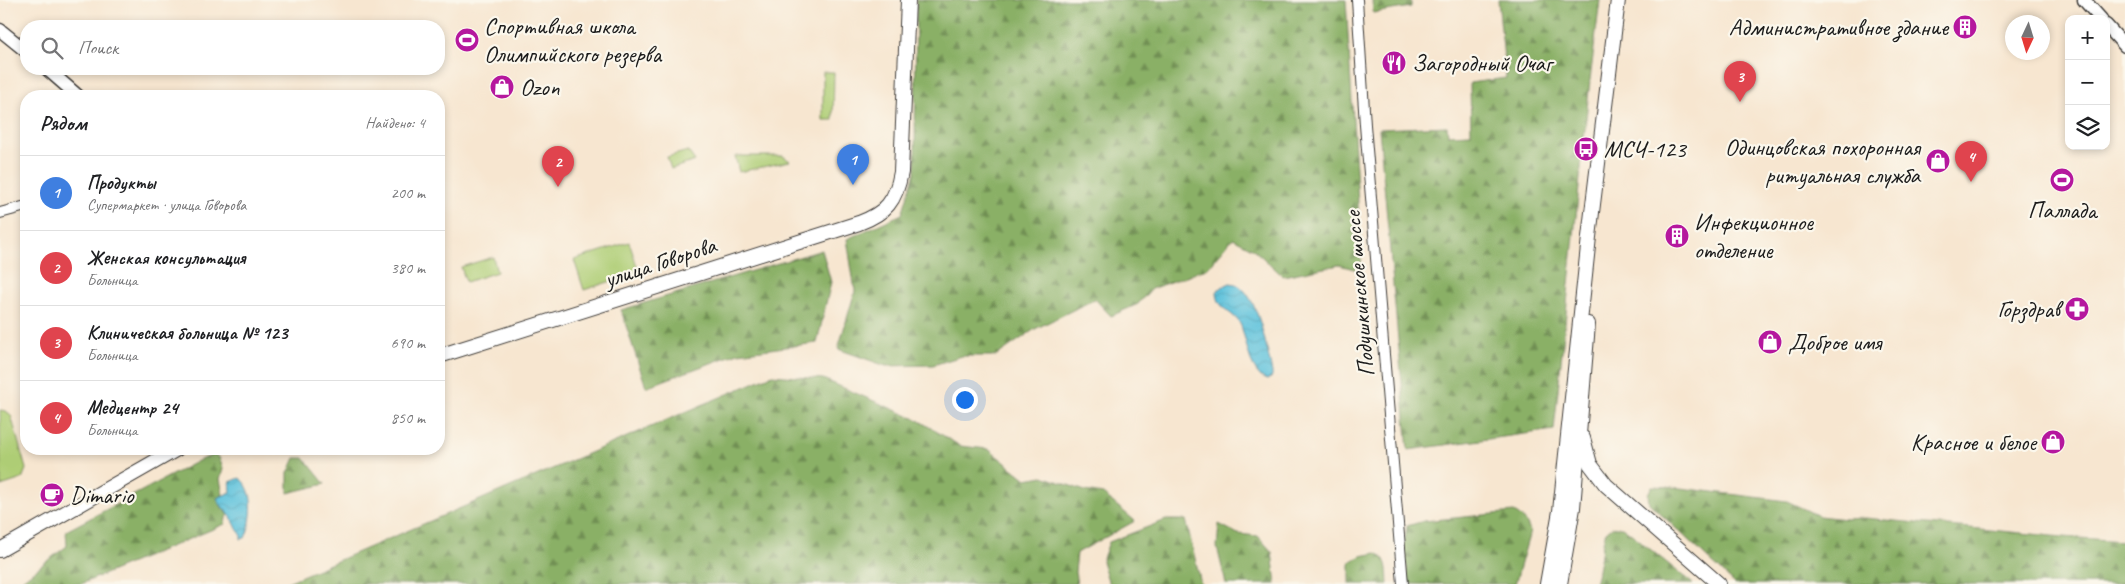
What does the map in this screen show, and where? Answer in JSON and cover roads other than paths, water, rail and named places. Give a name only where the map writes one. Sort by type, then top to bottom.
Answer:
[{"type":"main road","name":"улица Говорова","points":[[445,354],[874,217],[891,202],[896,193],[901,172],[908,0]]},
{"type":"main road","points":[[1546,584],[1560,511],[1584,280],[1618,0]]},
{"type":"main road","points":[[1560,584],[1573,508],[1583,397],[1588,320],[1584,280]]},
{"type":"main road","points":[[1583,397],[1584,445],[1590,464],[1598,476],[1615,495],[1719,584]]},
{"type":"main road","points":[[0,550],[166,455]]},
{"type":"street","name":"Подушкинское шоссе","points":[[1357,0],[1365,125],[1403,584]]},
{"type":"street","points":[[2084,0],[2097,15]]},
{"type":"street","points":[[2110,29],[2125,46]]},
{"type":"street","points":[[0,30],[20,46]]},
{"type":"street","points":[[55,75],[71,90]]},
{"type":"street","points":[[0,213],[20,208]]},
{"type":"water","points":[[1230,283],[1239,286],[1247,294],[1254,306],[1264,335],[1272,372],[1272,377],[1267,380],[1261,377],[1253,365],[1238,321],[1223,308],[1218,299],[1217,292],[1220,288]]},
{"type":"water","points":[[240,478],[246,486],[251,499],[247,533],[245,538],[241,539],[241,534],[217,498],[231,492],[230,482]]},
{"type":"place","name":"Административное здание","points":[[1965,27]]},
{"type":"place","name":"Спортивная школа Олимпийского резерва","points":[[467,40]]},
{"type":"place","name":"Загородный Очаг","points":[[1394,63]]},
{"type":"place","name":"Ozon","points":[[502,87]]},
{"type":"place","name":"Клиническая больница № 123","points":[[1740,102]]},
{"type":"place","name":"МСЧ-123","points":[[1586,149]]},
{"type":"place","name":"Одинцовская похоронная ритуальная служба","points":[[1938,161]]},
{"type":"place","name":"Паллада","points":[[2062,180]]},
{"type":"place","name":"Медцентр 24","points":[[1971,182]]},
{"type":"place","name":"Продукты","points":[[853,185]]},
{"type":"place","name":"Женская консультация","points":[[558,187]]},
{"type":"place","name":"Инфекционное отделение","points":[[1677,236]]},
{"type":"place","name":"Горздрав","points":[[2077,309]]},
{"type":"place","name":"Доброе имя","points":[[1770,342]]},
{"type":"place","name":"Красное и белое","points":[[2053,442]]},
{"type":"place","name":"Dimario","points":[[52,495]]}]
